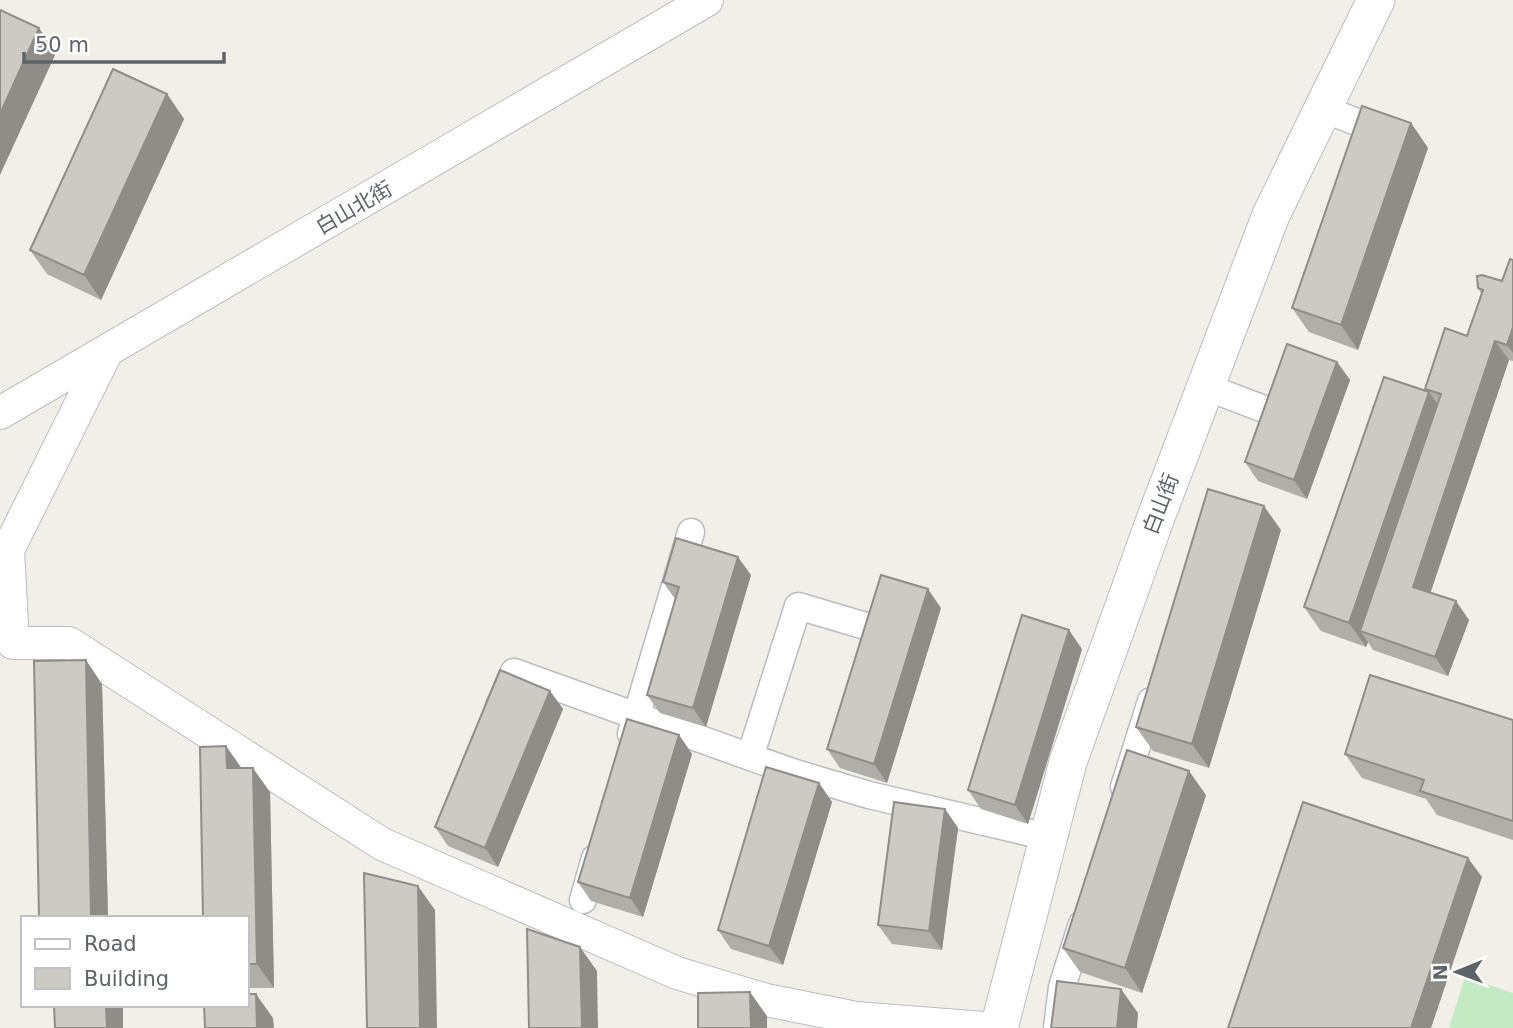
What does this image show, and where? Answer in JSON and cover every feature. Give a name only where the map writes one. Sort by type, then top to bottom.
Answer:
[{"type":"main road","name":"白山街","points":[[999,1028],[1068,762],[1271,215],[1376,0]]},
{"type":"street","name":"白山北街","points":[[0,413],[707,0]]},
{"type":"street","points":[[1323,109],[1375,129],[1362,167]]},
{"type":"street","points":[[107,351],[4,556],[13,643],[69,643],[382,844],[677,973],[766,1000],[856,1018],[984,1028]]},
{"type":"street","points":[[1206,387],[1277,414]]},
{"type":"street","points":[[625,756],[691,532]]},
{"type":"street","points":[[750,757],[798,606],[883,618],[871,656]]},
{"type":"street","points":[[487,731],[514,672],[832,784],[903,816],[971,819],[1048,837]]},
{"type":"street","points":[[1118,807],[1159,677]]},
{"type":"street","points":[[832,784],[840,758]]},
{"type":"street","points":[[770,793],[778,767]]},
{"type":"street","points":[[971,819],[979,793]]},
{"type":"street","points":[[583,900],[602,835]]},
{"type":"street","points":[[1057,1028],[1062,987],[1090,897]]},
{"type":"green space","points":[[1465,977],[1513,993],[1513,1028],[1449,1028]]},
{"type":"building","points":[[0,10],[39,28],[0,114]]},
{"type":"building","points":[[113,69],[167,94],[84,275],[30,250]]},
{"type":"building","points":[[1362,106],[1411,123],[1341,325],[1292,308]]},
{"type":"building","points":[[1510,259],[1513,260],[1513,327],[1507,345],[1495,341],[1413,587],[1456,601],[1435,657],[1360,631],[1441,394],[1425,389],[1445,328],[1467,336],[1483,290],[1478,288],[1477,276],[1502,281]]},
{"type":"building","points":[[1287,344],[1337,362],[1294,480],[1245,462]]},
{"type":"building","points":[[1384,377],[1429,392],[1349,623],[1304,607]]},
{"type":"building","points":[[1208,489],[1264,506],[1192,744],[1136,727]]},
{"type":"building","points":[[676,538],[738,557],[693,708],[647,695],[679,587],[663,582]]},
{"type":"building","points":[[881,575],[928,589],[874,764],[827,749]]},
{"type":"building","points":[[1022,615],[1069,630],[1015,805],[968,790]]},
{"type":"building","points":[[86,660],[91,916],[39,916],[34,661]]},
{"type":"building","points":[[500,670],[550,691],[485,848],[435,827]]},
{"type":"building","points":[[1370,675],[1513,720],[1513,821],[1420,791],[1424,780],[1345,754]]},
{"type":"building","points":[[627,719],[679,735],[630,898],[578,882]]},
{"type":"building","points":[[226,746],[227,768],[253,768],[257,964],[248,964],[248,916],[203,916],[200,747]]},
{"type":"building","points":[[1127,750],[1189,771],[1125,968],[1063,948]]},
{"type":"building","points":[[766,767],[819,783],[769,946],[718,930]]},
{"type":"building","points":[[894,802],[945,809],[929,931],[878,925]]},
{"type":"building","points":[[1303,802],[1468,858],[1411,1028],[1228,1028]]},
{"type":"building","points":[[364,873],[418,886],[420,1028],[367,1028]]},
{"type":"building","points":[[527,929],[580,947],[582,1028],[529,1028]]},
{"type":"building","points":[[1057,981],[1121,989],[1117,1028],[1051,1028]]},
{"type":"building","points":[[750,992],[751,1028],[698,1028],[698,993]]},
{"type":"building","points":[[248,994],[256,994],[257,1028],[205,1028],[204,1007],[248,1007]]},
{"type":"building","points":[[54,1007],[106,1007],[107,1028],[55,1028]]}]
